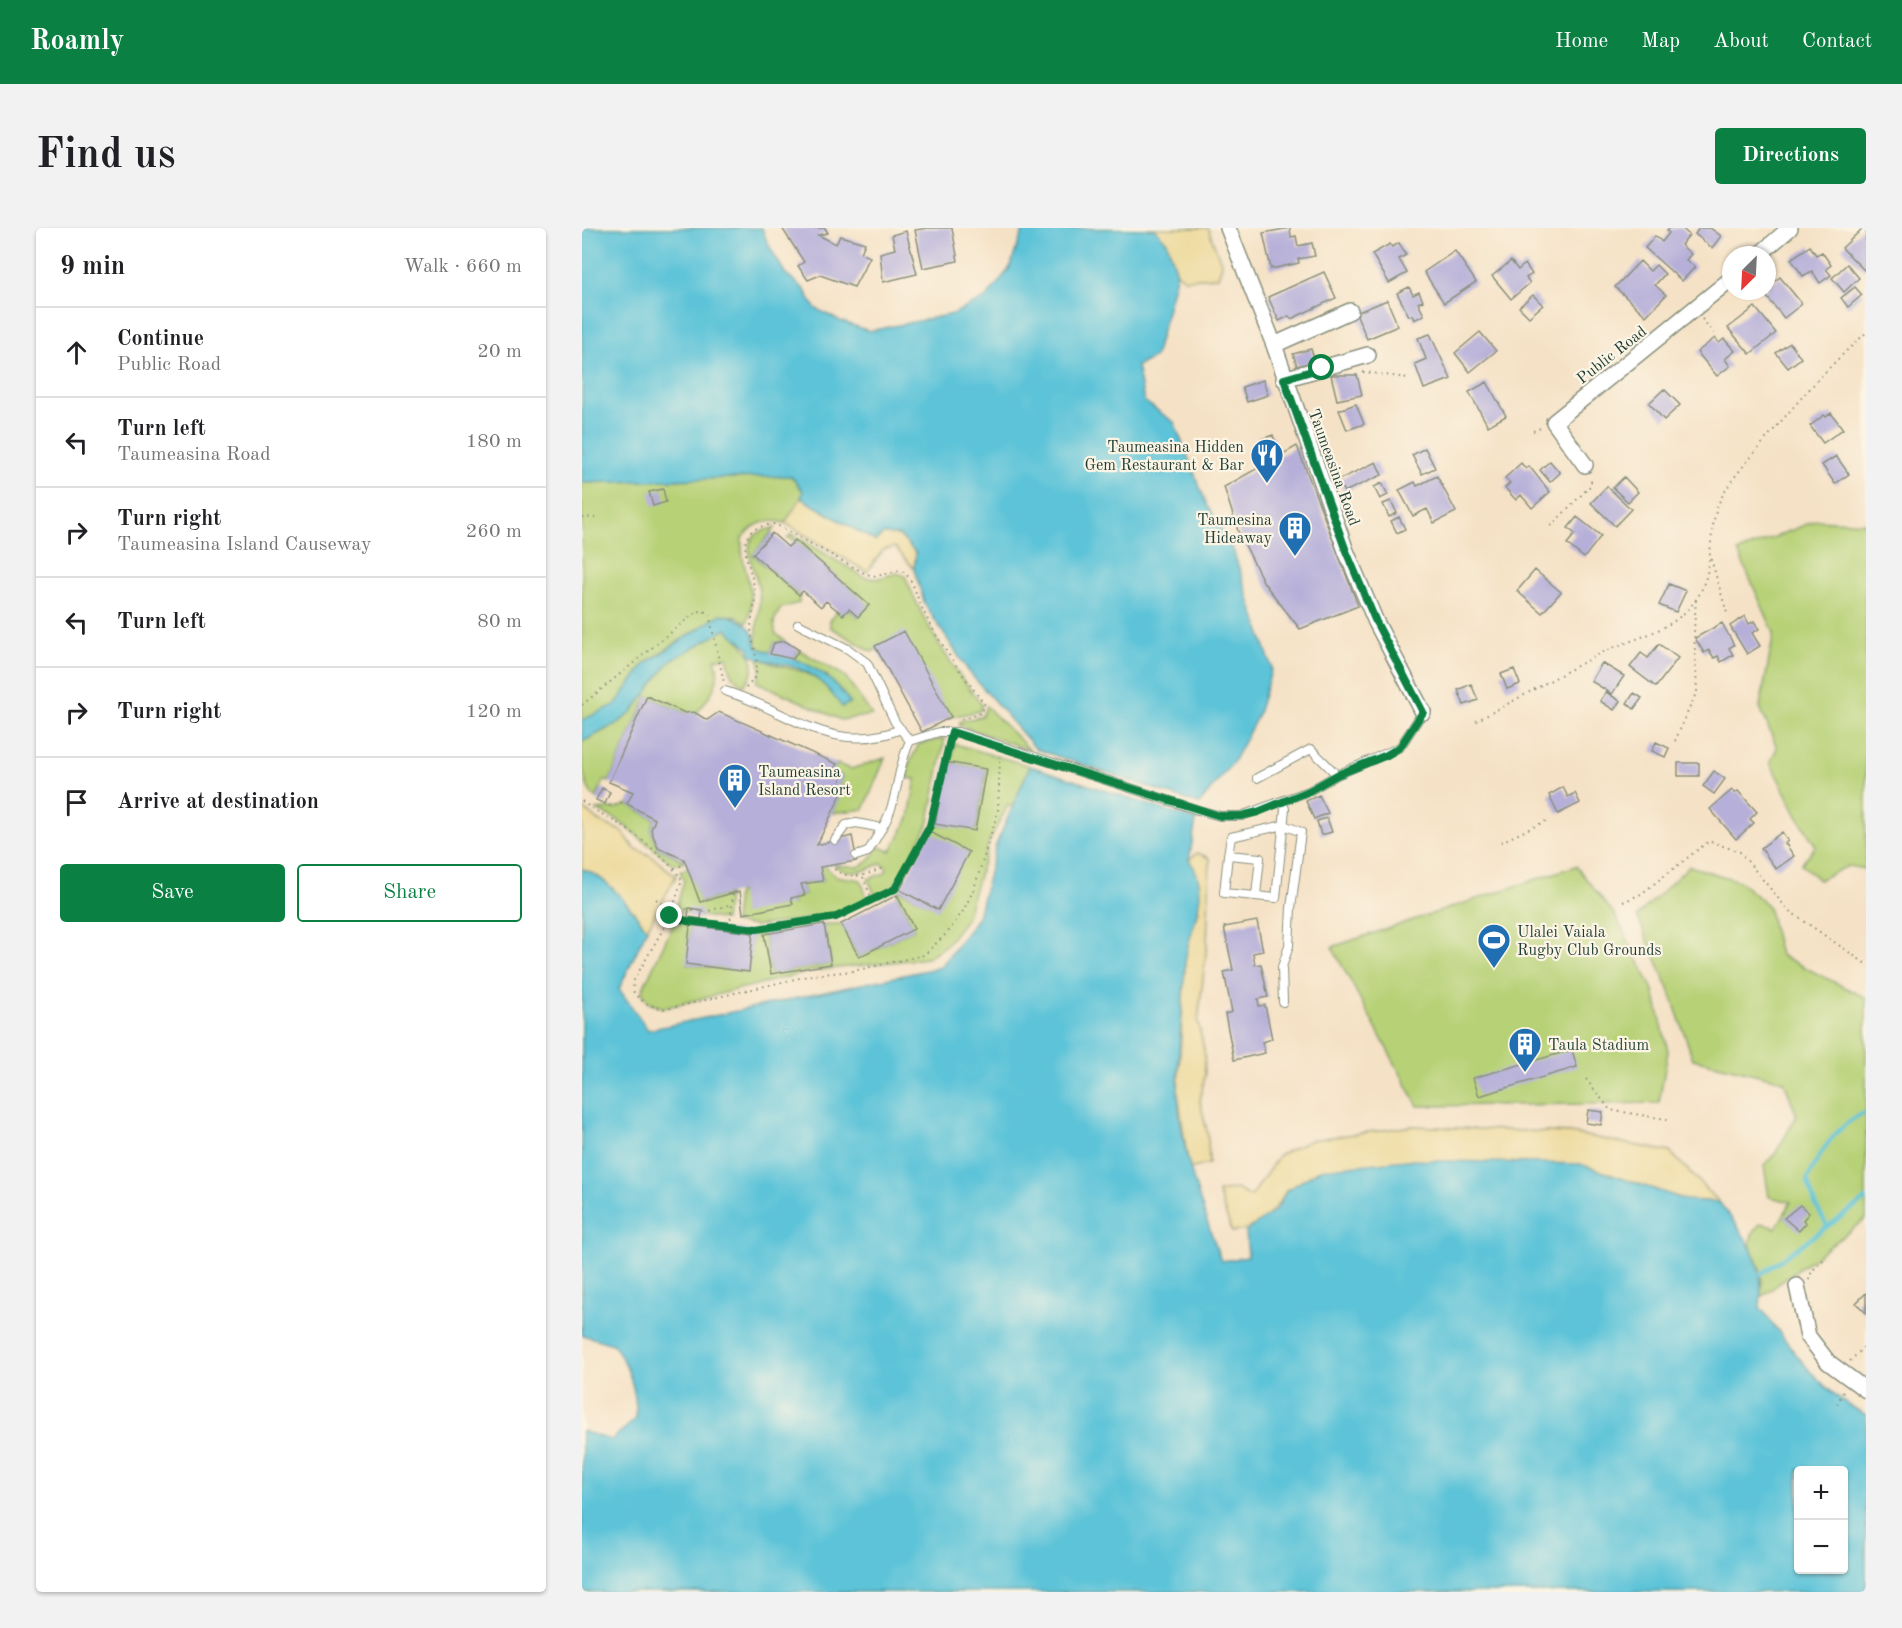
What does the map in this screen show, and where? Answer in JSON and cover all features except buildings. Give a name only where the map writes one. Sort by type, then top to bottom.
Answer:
[{"type":"street","name":"Taumeasina Road","points":[[1228,228],[1274,345],[1346,551],[1376,622],[1423,712]]},
{"type":"street","points":[[1769,246],[1790,228]]},
{"type":"street","name":"Public Road","points":[[1585,465],[1554,422],[1722,287]]},
{"type":"street","points":[[1274,345],[1350,311]]},
{"type":"street","points":[[1284,379],[1368,355]]},
{"type":"street","points":[[1797,1286],[1808,1336],[1828,1362],[1866,1390]]},
{"type":"lane","points":[[798,624],[833,640],[867,663],[901,729],[910,741]]},
{"type":"lane","points":[[725,692],[844,738],[860,740],[882,737],[901,729]]},
{"type":"lane","points":[[856,856],[868,852],[892,813],[903,756],[910,741],[939,732],[952,732],[1000,746],[1220,816],[1241,816],[1309,791],[1337,775],[1400,747],[1423,712]]},
{"type":"lane","points":[[1257,778],[1311,749],[1337,775]]},
{"type":"lane","points":[[1282,801],[1285,809],[1284,825],[1276,898],[1224,892],[1231,837],[1284,825],[1301,832],[1291,908],[1289,945],[1282,967],[1283,1002]]},
{"type":"lane","points":[[835,840],[846,825],[856,823],[882,828]]},
{"type":"lane","points":[[1228,855],[1260,858],[1256,895]]},
{"type":"path","points":[[1695,310],[1714,333]]},
{"type":"path","points":[[1726,613],[1711,556],[1712,529],[1718,505],[1730,484],[1804,393],[1834,361],[1866,333]]},
{"type":"path","points":[[1354,370],[1408,378]]},
{"type":"path","points":[[1551,526],[1591,485],[1591,475],[1585,465]]},
{"type":"path","points":[[582,518],[594,518]]},
{"type":"path","points":[[670,916],[687,921],[757,929],[836,917],[895,889],[930,826],[957,719],[981,713],[985,705],[921,607],[913,583],[901,570],[876,576],[866,574],[782,526],[766,525],[748,535],[744,544],[755,600],[752,633],[757,671],[739,696]]},
{"type":"path","points":[[1675,741],[1697,691],[1694,631],[1696,598],[1711,556]]},
{"type":"path","points":[[1476,721],[1599,654],[1663,629],[1696,598]]},
{"type":"path","points":[[582,705],[691,616],[702,610],[709,614],[711,621],[725,692]]},
{"type":"path","points":[[582,801],[594,812],[614,821],[674,868],[682,880],[670,916],[634,980],[633,991],[640,1000],[652,1007],[667,1009],[812,975],[853,970],[924,955],[948,932],[963,911],[974,889],[998,811],[1000,746]]},
{"type":"path","points":[[609,806],[628,801]]},
{"type":"path","points":[[1501,842],[1546,821]]},
{"type":"path","points":[[1623,902],[1641,894],[1709,841],[1740,852],[1788,910],[1866,964]]},
{"type":"path","points":[[674,868],[686,864]]},
{"type":"path","points":[[830,865],[843,874],[863,876],[882,868]]},
{"type":"path","points":[[863,876],[872,900]]},
{"type":"path","points":[[730,925],[733,893]]},
{"type":"path","points":[[656,899],[673,909],[705,912],[732,904]]},
{"type":"path","points":[[1586,1079],[1610,1110],[1672,1120]]},
{"type":"path","points":[[1839,1371],[1865,1346]]},
{"type":"green space","points":[[791,476],[803,491],[785,523],[772,521],[761,523],[742,538],[743,556],[751,592],[747,623],[738,617],[721,614],[645,663],[615,705],[582,720],[582,483]]},
{"type":"green space","points":[[1817,520],[1866,523],[1866,869],[1848,866],[1819,880],[1801,864],[1816,846],[1797,816],[1770,762],[1777,748],[1760,707],[1774,633],[1738,552]]},
{"type":"green space","points":[[775,528],[753,555],[799,595],[799,603],[781,608],[774,621],[775,633],[785,641],[774,643],[770,654],[757,647],[756,633],[760,597],[749,552],[750,543],[754,537],[762,531]]},
{"type":"green space","points":[[792,534],[864,577],[876,579],[897,573],[905,576],[939,644],[982,705],[980,711],[951,717],[877,649],[872,652],[830,627],[830,621],[838,610],[843,615],[849,609],[858,617],[868,605],[795,540],[788,538]]},
{"type":"green space","points":[[726,629],[750,655],[753,670],[750,678],[743,686],[732,676],[727,657],[715,659],[717,675],[714,688],[697,713],[685,713],[647,696],[609,782],[604,780],[596,798],[585,781],[582,742],[618,723],[632,712],[670,661]]},
{"type":"green space","points":[[799,650],[845,676],[872,715],[841,720],[757,682],[761,669],[758,657],[803,672],[830,691],[828,676],[793,659]]},
{"type":"green space","points":[[986,706],[1030,750],[959,725],[961,721],[982,716]]},
{"type":"green space","points":[[945,738],[928,825],[894,887],[875,895],[868,879],[885,873],[887,868],[881,863],[851,872],[834,865],[858,867],[868,862],[879,847],[891,851],[909,818],[916,779],[907,778],[909,764],[919,744]]},
{"type":"green space","points":[[955,744],[1030,766],[1012,807],[1008,805],[989,842],[966,919],[947,944],[927,958],[811,971],[664,1008],[649,1003],[642,993],[674,923],[690,925],[687,964],[748,972],[753,933],[764,934],[771,974],[831,964],[824,924],[841,924],[859,957],[914,929],[897,895],[900,890],[938,909],[930,832],[935,824],[976,830],[986,770],[951,763]]},
{"type":"green space","points":[[885,758],[864,809],[832,813],[843,788],[839,786],[842,776],[833,771],[837,764],[851,769]]},
{"type":"green space","points":[[627,804],[655,819],[651,830],[658,848],[685,861],[674,865],[616,819],[596,810],[618,808]]},
{"type":"green space","points":[[825,866],[835,876],[861,880],[867,899],[833,915],[756,926],[734,923],[737,892],[793,904],[791,898],[805,895],[801,884],[823,881],[820,867]]},
{"type":"green space","name":"Ulalei Vaiala Rugby Club Grounds","points":[[1576,866],[1615,915],[1654,992],[1668,1051],[1659,1103],[1418,1106],[1332,947]]},
{"type":"green space","points":[[1689,866],[1739,881],[1768,906],[1780,955],[1866,998],[1866,1219],[1761,1297],[1762,1275],[1750,1241],[1761,1223],[1776,1228],[1791,1202],[1769,1197],[1764,1165],[1775,1154],[1797,1116],[1784,1081],[1693,1059],[1669,989],[1637,916]]},
{"type":"green space","points":[[688,868],[701,902],[728,894],[725,920],[675,911],[684,881],[680,871]]},
{"type":"sand","points":[[1149,228],[1208,228],[1222,265],[1218,277],[1185,279],[1177,273],[1167,242]]},
{"type":"sand","points":[[801,498],[875,541],[883,534],[899,535],[916,553],[914,569],[895,547],[883,550],[867,572],[785,523]]},
{"type":"sand","points":[[582,807],[597,820],[623,832],[634,848],[651,856],[676,876],[647,929],[610,886],[582,869]]},
{"type":"sand","points":[[1197,853],[1210,858],[1207,944],[1198,1022],[1204,1049],[1205,1075],[1200,1101],[1208,1136],[1209,1164],[1189,1169],[1178,1093],[1186,948],[1199,911],[1189,860]]},
{"type":"sand","points":[[1413,1126],[1570,1133],[1670,1152],[1719,1202],[1686,1200],[1580,1164],[1287,1189],[1277,1205],[1258,1224],[1232,1232],[1218,1192],[1236,1189],[1251,1197],[1279,1155],[1311,1140]]},
{"type":"water","points":[[582,228],[762,228],[768,244],[785,273],[804,289],[815,308],[840,321],[869,331],[953,314],[987,297],[1009,269],[1024,228],[1155,229],[1167,242],[1177,273],[1155,357],[1137,366],[1144,401],[1174,422],[1207,505],[1232,547],[1272,668],[1257,717],[1233,762],[1199,804],[1036,749],[969,672],[925,605],[914,569],[916,553],[899,535],[883,534],[875,541],[801,498],[803,491],[791,476],[582,483]]},
{"type":"water","points":[[721,614],[745,624],[753,634],[757,647],[792,658],[818,670],[839,688],[850,703],[842,707],[824,685],[807,672],[749,654],[750,649],[726,629],[670,661],[632,712],[618,723],[582,742],[582,720],[615,705],[645,664]]},
{"type":"water","points":[[1030,766],[1196,820],[1189,860],[1200,886],[1200,898],[1185,964],[1178,1093],[1187,1158],[1221,1261],[1248,1257],[1246,1231],[1276,1210],[1287,1190],[1321,1169],[1407,1160],[1580,1164],[1686,1200],[1719,1202],[1752,1250],[1760,1276],[1760,1307],[1820,1381],[1834,1394],[1866,1415],[1866,1592],[582,1592],[582,1431],[611,1440],[636,1419],[636,1409],[628,1370],[619,1352],[613,1344],[582,1335],[582,869],[610,886],[647,929],[619,989],[648,1030],[941,967],[978,917],[996,845]]},
{"type":"waterway","points":[[1827,1226],[1815,1204],[1807,1180],[1830,1140],[1846,1124],[1866,1112]]},
{"type":"waterway","points":[[1761,1274],[1866,1199]]},
{"type":"place","name":"Taumeasina Hidden Gem Restaurant & Bar","points":[[1267,484]]},
{"type":"place","name":"Taumesina Hideaway","points":[[1295,557]]},
{"type":"place","name":"Taumeasina Island Resort","points":[[735,809]]},
{"type":"place","name":"Ulalei Vaiala Rugby Club Grounds","points":[[1494,969]]},
{"type":"place","name":"Taula Stadium","points":[[1525,1073]]},
{"type":"route","points":[[670,916],[687,921],[757,929],[836,917],[895,889],[930,826],[952,732],[1220,816],[1241,816],[1258,812],[1309,791],[1337,775],[1387,755],[1400,747],[1423,712],[1376,622],[1346,551],[1284,379],[1322,368]]}]
